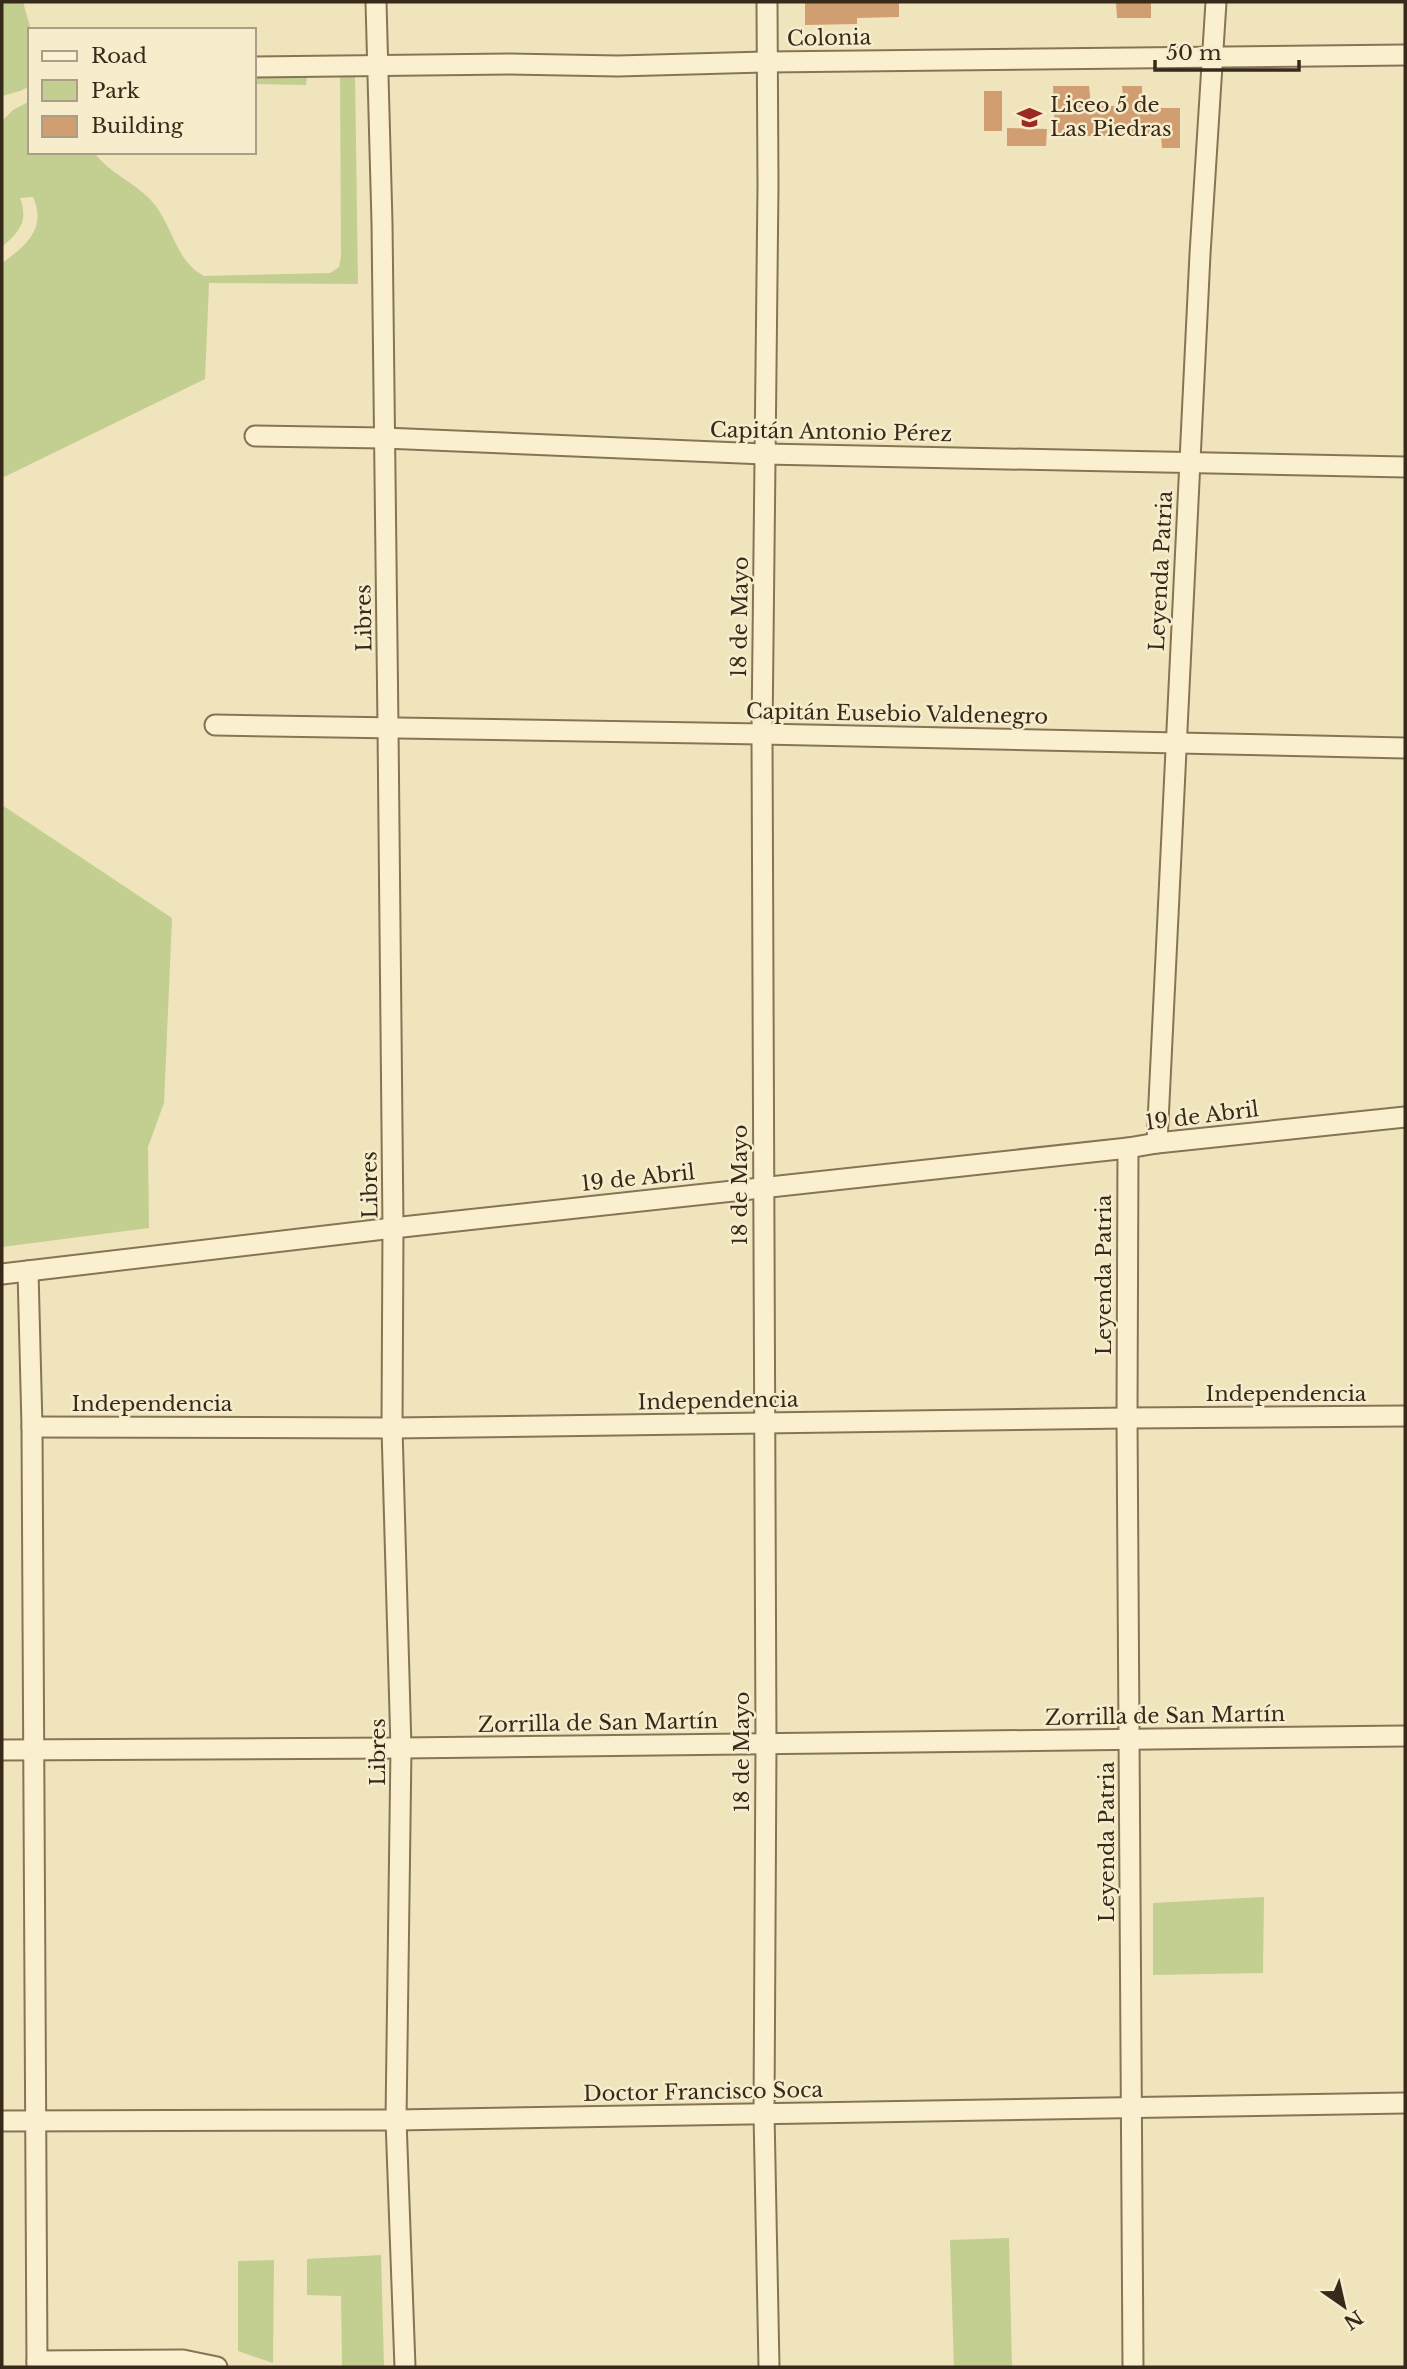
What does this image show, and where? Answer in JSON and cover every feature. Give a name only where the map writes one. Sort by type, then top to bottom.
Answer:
[{"type":"street","name":"Libres","points":[[376,2],[382,223],[388,727],[393,1228],[392,1428],[401,1748],[396,2120],[405,2367]]},
{"type":"street","name":"18 de Mayo","points":[[767,2],[762,734],[766,1744],[764,2113],[769,2367]]},
{"type":"street","name":"Leyenda Patria","points":[[1157,1143],[1200,254],[1216,2]]},
{"type":"street","name":"Colonia","points":[[256,67],[509,64],[618,66],[1405,55]]},
{"type":"street","name":"Capitán Antonio Pérez","points":[[255,436],[384,438],[765,454],[1405,467]]},
{"type":"street","name":"Capitán Eusebio Valdenegro","points":[[215,725],[1405,748]]},
{"type":"street","name":"19 de Abril","points":[[2,1274],[393,1228],[1405,1117]]},
{"type":"street","name":"Leyenda Patria","points":[[1128,1149],[1127,1418],[1133,2367]]},
{"type":"street","points":[[28,1271],[32,1427],[37,2364],[183,2360],[217,2367]]},
{"type":"street","name":"Independencia","points":[[32,1427],[392,1428],[1405,1416]]},
{"type":"street","name":"Zorrilla de San Martín","points":[[2,1751],[1405,1736]]},
{"type":"street","name":"Doctor Francisco Soca","points":[[2,2121],[396,2120],[1405,2104]]},
{"type":"green space","points":[[2,2],[23,2],[30,28],[28,28],[28,87],[2,96]]},
{"type":"green space","points":[[308,69],[306,85],[256,84],[256,72]]},
{"type":"green space","points":[[340,71],[355,73],[358,284],[209,283],[205,379],[2,478],[2,263],[26,243],[36,227],[37,218],[33,197],[20,198],[23,206],[21,226],[2,247],[2,121],[13,110],[28,102],[28,154],[96,154],[108,167],[148,197],[161,215],[181,254],[204,276],[330,273],[339,267]]},
{"type":"green space","points":[[2,805],[172,918],[164,1103],[148,1147],[149,1228],[2,1247]]},
{"type":"green space","points":[[1264,1897],[1263,1973],[1153,1975],[1153,1903]]},
{"type":"green space","points":[[1009,2238],[1012,2367],[954,2367],[950,2240]]},
{"type":"green space","points":[[381,2255],[384,2367],[342,2367],[341,2296],[307,2295],[307,2259]]},
{"type":"green space","points":[[274,2260],[273,2363],[238,2351],[238,2261]]},
{"type":"building","points":[[805,2],[899,2],[899,17],[857,18],[857,24],[805,25]]},
{"type":"building","points":[[1116,2],[1151,2],[1151,18],[1117,18]]},
{"type":"building","points":[[1053,86],[1089,86],[1091,106],[1124,106],[1122,86],[1142,86],[1142,108],[1180,108],[1180,148],[1162,148],[1161,136],[1055,136]]},
{"type":"building","points":[[984,91],[1002,91],[1002,131],[984,131]]},
{"type":"building","points":[[1007,128],[1047,129],[1046,146],[1007,146]]},
{"type":"place","name":"Liceo 5 de Las Piedras","points":[[1030,117]]}]
